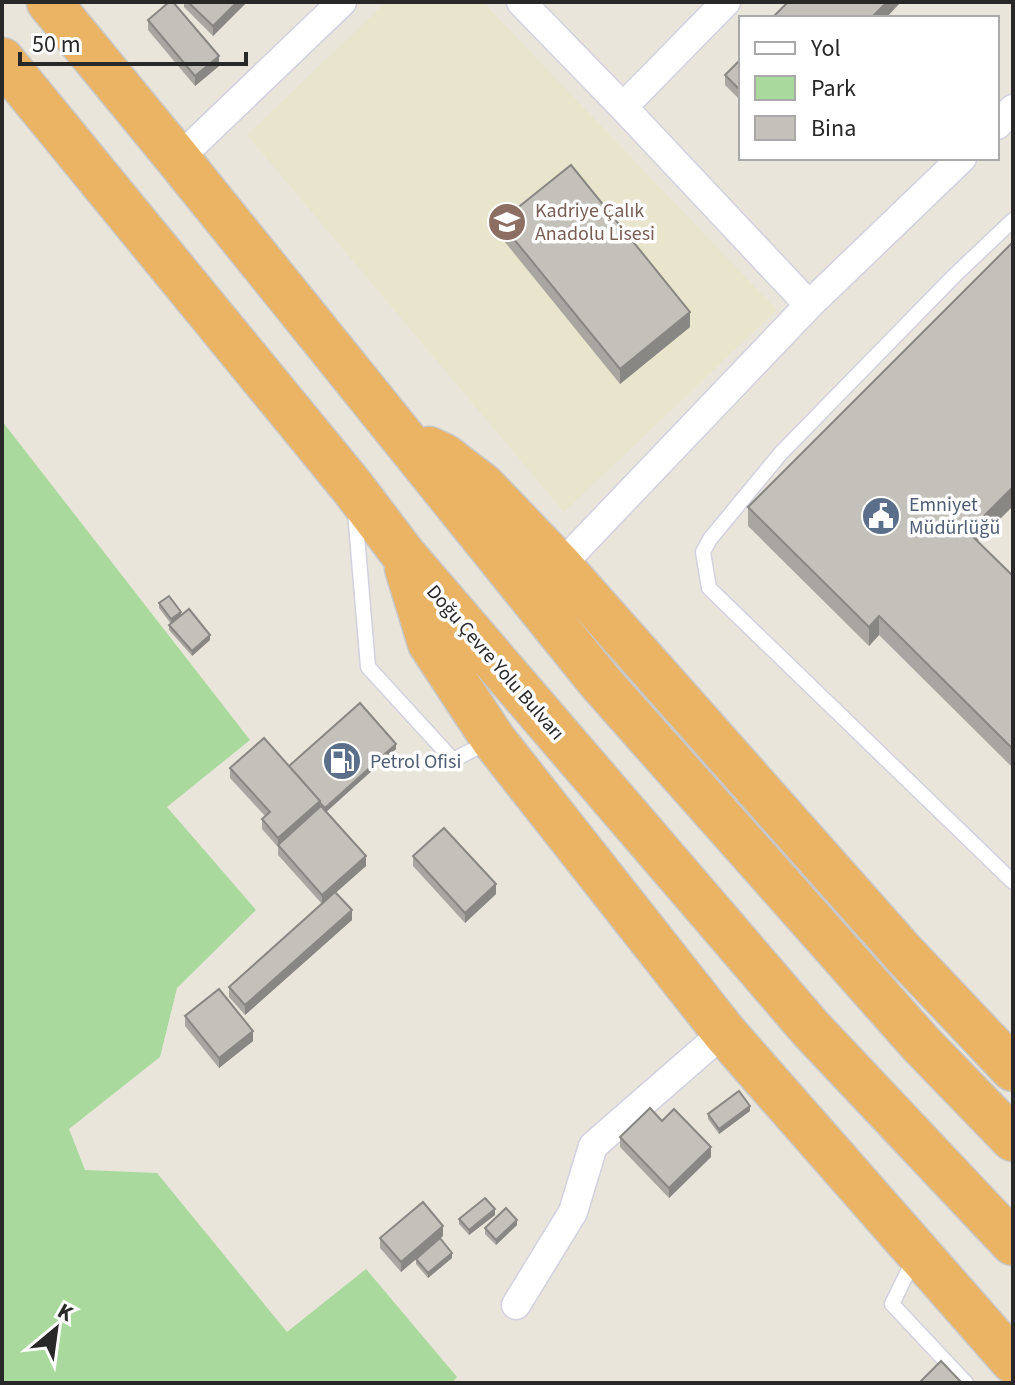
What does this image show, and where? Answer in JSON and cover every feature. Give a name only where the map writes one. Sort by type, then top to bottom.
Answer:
[{"type":"highway","points":[[49,2],[600,682],[921,1044],[1013,1139]]},
{"type":"highway","name":"Doğu Çevre Yolu Bulvarı","points":[[2,60],[353,488],[403,554],[811,1029],[1013,1243]]},
{"type":"highway","points":[[403,437],[444,456],[483,486],[560,566],[905,955],[1013,1069]]},
{"type":"highway","points":[[403,554],[430,643],[493,739],[724,1032],[1013,1361]]},
{"type":"street","points":[[178,159],[342,2]]},
{"type":"street","points":[[521,2],[809,305]]},
{"type":"street","points":[[623,107],[726,2]]},
{"type":"street","points":[[560,566],[809,305],[960,160]]},
{"type":"street","points":[[516,1305],[573,1212],[593,1146],[724,1032]]},
{"type":"lane","points":[[1013,220],[781,453],[710,539],[703,552],[709,588],[1013,882]]},
{"type":"lane","points":[[353,488],[368,667],[453,760],[493,739]]},
{"type":"lane","points":[[917,1252],[892,1304],[966,1383]]},
{"type":"shaded area","name":"Kadriye Çalık Anadolu Lisesi","points":[[386,2],[483,2],[777,310],[564,512],[247,135]]},
{"type":"green space","points":[[2,421],[250,740],[167,807],[256,910],[177,988],[160,1057],[69,1129],[85,1170],[157,1173],[287,1332],[366,1269],[457,1377],[452,1383],[2,1383]]},
{"type":"building","points":[[173,2],[219,56],[195,76],[148,20]]},
{"type":"building","points":[[188,2],[237,2],[213,26]]},
{"type":"building","points":[[788,2],[887,2],[873,16],[774,16]]},
{"type":"building","points":[[739,61],[739,89],[725,75]]},
{"type":"building","points":[[571,165],[690,312],[620,369],[500,222]]},
{"type":"building","name":"Emniyet Müdürlüğü","points":[[1013,242],[1013,487],[968,532],[1013,576],[1013,749],[879,616],[869,627],[748,507]]},
{"type":"building","points":[[169,596],[181,612],[171,619],[159,603]]},
{"type":"building","points":[[189,609],[210,635],[192,651],[169,625]]},
{"type":"building","name":"Petrol Ofisi","points":[[360,703],[396,744],[325,808],[289,766]]},
{"type":"building","points":[[264,738],[320,801],[278,838],[262,819],[270,812],[230,768]]},
{"type":"building","points":[[321,806],[366,856],[322,895],[278,845]]},
{"type":"building","points":[[444,828],[496,884],[465,913],[413,856]]},
{"type":"building","points":[[335,892],[352,910],[245,1005],[229,987]]},
{"type":"building","points":[[219,989],[253,1031],[219,1058],[185,1016]]},
{"type":"building","points":[[739,1091],[750,1106],[719,1129],[708,1114]]},
{"type":"building","points":[[650,1108],[662,1121],[674,1109],[711,1147],[669,1188],[620,1137]]},
{"type":"building","points":[[485,1198],[495,1209],[469,1230],[459,1219]]},
{"type":"building","points":[[423,1202],[443,1226],[401,1262],[380,1238]]},
{"type":"building","points":[[506,1208],[517,1220],[496,1240],[485,1228]]},
{"type":"building","points":[[440,1238],[452,1253],[428,1273],[416,1259]]},
{"type":"building","points":[[941,1361],[962,1383],[919,1383]]},
{"type":"place","name":"Kadriye Çalık Anadolu Lisesi","points":[[507,222]]},
{"type":"place","name":"Emniyet Müdürlüğü","points":[[881,516]]},
{"type":"place","name":"Petrol Ofisi","points":[[342,761]]}]
